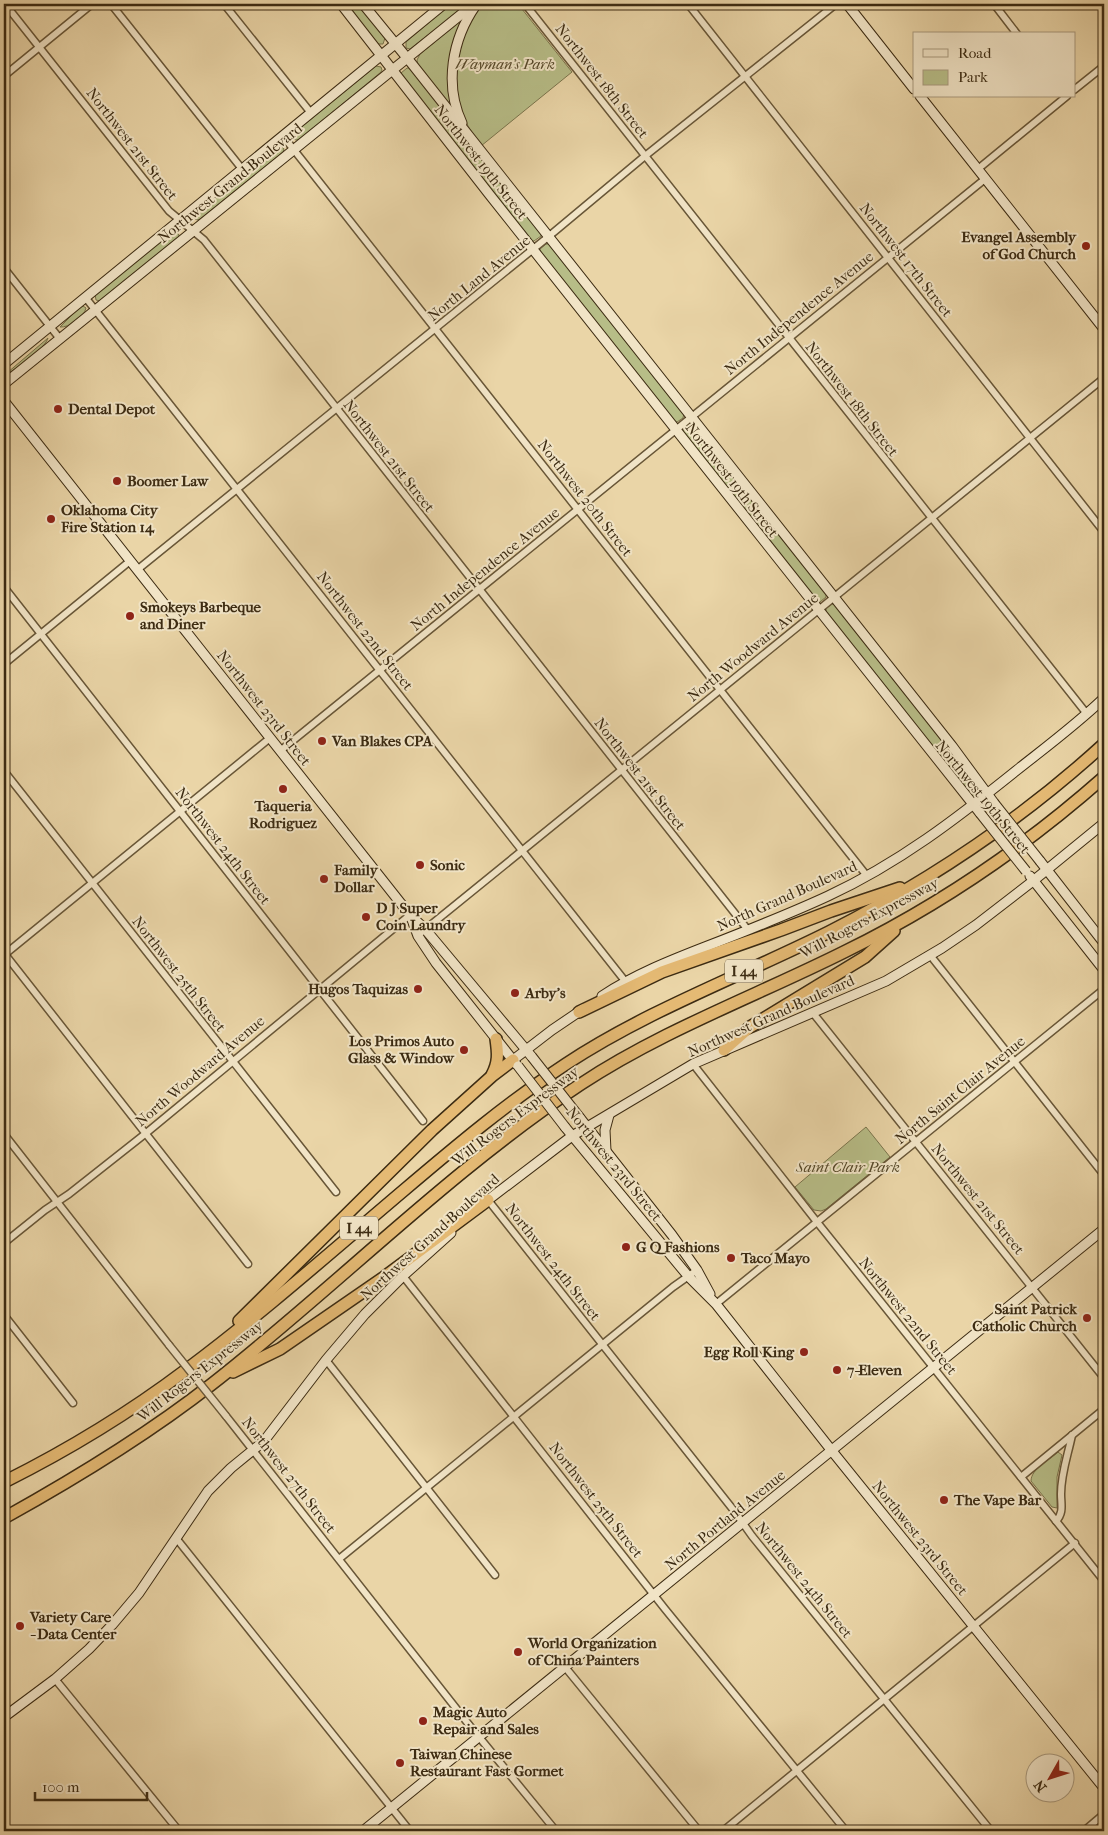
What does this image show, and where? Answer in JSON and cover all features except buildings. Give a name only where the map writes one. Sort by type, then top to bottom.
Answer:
[{"type":"highway","name":"Will Rogers Expressway","points":[[4,1482],[60,1453],[111,1422],[195,1364],[275,1300],[492,1115],[567,1064],[604,1040],[663,1009],[825,934],[923,880],[1017,816],[1104,744]]},
{"type":"highway","name":"Will Rogers Expressway","points":[[4,1518],[114,1454],[216,1381],[507,1136],[582,1083],[674,1031],[843,952],[910,916],[1003,857],[1104,777]]},
{"type":"highway","points":[[578,1012],[662,972],[923,880]]},
{"type":"highway","points":[[724,1050],[750,1027],[865,957],[910,916]]},
{"type":"highway","points":[[492,1076],[498,1065],[496,1039]]},
{"type":"highway","points":[[195,1364],[432,1130],[492,1076],[516,1063]]},
{"type":"highway","points":[[216,1381],[280,1349],[383,1278],[488,1200]]},
{"type":"street","name":"Northwest 21st Street","points":[[5,4],[169,211],[204,240],[748,930]]},
{"type":"street","points":[[4,76],[92,4]]},
{"type":"street","points":[[111,4],[242,169]]},
{"type":"street","points":[[224,4],[311,113]]},
{"type":"street","name":"Northwest 19th Street","points":[[341,4],[675,430],[1104,970]]},
{"type":"street","name":"Northwest 19th Street","points":[[363,4],[834,598],[1104,943]]},
{"type":"street","points":[[4,364],[444,4]]},
{"type":"street","points":[[468,135],[456,107],[452,80],[458,39],[476,4]]},
{"type":"street","name":"Northwest Grand Boulevard","points":[[4,384],[391,70],[476,4]]},
{"type":"street","name":"Northwest 18th Street","points":[[525,4],[1086,714]]},
{"type":"street","name":"Northwest 17th Street","points":[[688,4],[1104,532]]},
{"type":"street","name":"North Land Avenue","points":[[137,570],[533,250],[744,75],[836,4]]},
{"type":"street","points":[[847,4],[913,88]]},
{"type":"street","points":[[994,4],[1016,32]]},
{"type":"street","points":[[1076,88],[1104,66]]},
{"type":"street","points":[[922,98],[1104,329]]},
{"type":"street","points":[[978,169],[1065,98]]},
{"type":"street","name":"Northwest 20th Street","points":[[282,136],[868,876]]},
{"type":"street","name":"North Independence Avenue","points":[[280,751],[986,179]]},
{"type":"street","points":[[4,268],[60,339]]},
{"type":"street","name":"Northwest 22nd Street","points":[[85,297],[625,981]]},
{"type":"street","name":"North Woodward Avenue","points":[[418,936],[1104,378]]},
{"type":"street","name":"Northwest 23rd Street","points":[[4,401],[410,915],[426,929],[529,1053],[672,1235],[716,1304]]},
{"type":"street","points":[[4,664],[130,561]]},
{"type":"street","name":"Northwest 24th Street","points":[[4,587],[423,1121]]},
{"type":"street","name":"North Grand Boulevard","points":[[516,1063],[578,1012],[625,981],[828,896],[868,876],[912,850],[988,794],[1104,698]]},
{"type":"street","points":[[248,1264],[4,954],[270,738]]},
{"type":"street","name":"Northwest 25th Street","points":[[4,771],[336,1192]]},
{"type":"street","name":"Northwest Grand Boulevard","points":[[4,1717],[55,1679],[89,1649],[112,1625],[139,1593],[208,1491],[230,1468],[264,1441],[326,1360],[366,1314],[403,1276],[488,1200],[572,1136],[693,1064],[886,981],[930,955],[976,925],[1104,824]]},
{"type":"street","name":"North Woodward Avenue","points":[[4,1243],[145,1134],[410,915]]},
{"type":"street","name":"Northwest 23rd Street","points":[[410,915],[418,936],[436,963],[572,1136],[688,1276],[716,1304],[1104,1788]]},
{"type":"street","points":[[930,955],[1104,1175]]},
{"type":"street","name":"North Saint Clair Avenue","points":[[716,1304],[1104,989]]},
{"type":"street","name":"Northwest 21st Street","points":[[813,1012],[1104,1378]]},
{"type":"street","name":"Northwest 22nd Street","points":[[693,1064],[933,1368],[1075,1543],[1104,1582]]},
{"type":"street","points":[[606,1151],[605,1130],[609,1115]]},
{"type":"street","name":"Northwest 27th Street","points":[[4,1134],[338,1559],[556,1831]]},
{"type":"street","name":"Northwest 24th Street","points":[[488,1200],[742,1523],[991,1831]]},
{"type":"street","name":"North Portland Avenue","points":[[363,1831],[1104,1229]]},
{"type":"street","points":[[338,1559],[515,1417],[673,1286],[696,1270]]},
{"type":"street","name":"Northwest 25th Street","points":[[403,1276],[654,1595],[846,1831]]},
{"type":"street","points":[[4,1316],[73,1403]]},
{"type":"street","points":[[326,1360],[495,1575]]},
{"type":"street","points":[[1021,1477],[1104,1409]]},
{"type":"street","points":[[1056,1521],[1061,1514],[1062,1481],[1066,1455],[1072,1435]]},
{"type":"street","points":[[176,1538],[410,1831]]},
{"type":"street","points":[[723,1831],[1075,1543]]},
{"type":"street","points":[[565,1667],[698,1831]]},
{"type":"street","points":[[55,1679],[179,1831]]},
{"type":"street","points":[[1084,1831],[1104,1814]]},
{"type":"green space","points":[[345,4],[358,4],[385,38],[383,44],[378,44]]},
{"type":"green space","points":[[451,4],[468,4],[410,49],[406,48],[406,42]]},
{"type":"green space","name":"Wayman's Park","points":[[483,4],[518,4],[572,72],[481,146],[472,133],[460,105],[456,75],[461,44],[474,16]]},
{"type":"green space","name":"Wayman's Park","points":[[460,21],[462,23],[453,107],[451,108],[418,65],[417,60],[420,54]]},
{"type":"green space","points":[[376,66],[381,67],[381,72],[300,139],[293,139],[293,134]]},
{"type":"green space","points":[[407,68],[411,68],[541,233],[541,236],[531,241],[402,77],[401,73]]},
{"type":"green space","points":[[281,145],[284,149],[283,152],[200,219],[194,218],[196,213]]},
{"type":"green space","points":[[176,231],[179,235],[178,238],[100,301],[96,300],[95,294]]},
{"type":"green space","points":[[546,244],[551,244],[684,413],[683,418],[677,422],[674,421],[540,252],[540,249]]},
{"type":"green space","points":[[80,307],[86,308],[85,311],[79,318],[68,326],[60,327]]},
{"type":"green space","points":[[48,338],[42,347],[30,358],[7,373]]},
{"type":"green space","points":[[693,423],[826,593],[826,597],[820,602],[817,602],[683,433],[684,429]]},
{"type":"green space","points":[[832,604],[836,605],[959,761],[979,793],[973,797],[826,613],[826,608]]},
{"type":"green space","name":"Saint Clair Park","points":[[866,1127],[890,1157],[826,1209],[821,1211],[814,1210],[795,1187]]},
{"type":"green space","points":[[1058,1452],[1062,1455],[1057,1477],[1057,1508],[1052,1507],[1031,1481],[1037,1469]]},
{"type":"place","name":"Evangel Assembly of God Church","points":[[1086,246]]},
{"type":"place","name":"Dental Depot","points":[[58,409]]},
{"type":"place","name":"Boomer Law","points":[[117,481]]},
{"type":"place","name":"Oklahoma City Fire Station 14","points":[[51,519]]},
{"type":"place","name":"Smokeys Barbeque and Diner","points":[[130,616]]},
{"type":"place","name":"Van Blakes CPA","points":[[322,741]]},
{"type":"place","name":"Taqueria Rodriguez","points":[[283,789]]},
{"type":"place","name":"Sonic","points":[[420,865]]},
{"type":"place","name":"Family Dollar","points":[[324,879]]},
{"type":"place","name":"D J Super Coin Laundry","points":[[366,917]]},
{"type":"place","name":"Hugos Taquizas","points":[[418,989]]},
{"type":"place","name":"Arby's","points":[[515,993]]},
{"type":"place","name":"Los Primos Auto Glass & Window","points":[[464,1050]]},
{"type":"place","name":"G Q Fashions","points":[[626,1247]]},
{"type":"place","name":"Taco Mayo","points":[[731,1258]]},
{"type":"place","name":"Saint Patrick Catholic Church","points":[[1087,1318]]},
{"type":"place","name":"Egg Roll King","points":[[804,1352]]},
{"type":"place","name":"7-Eleven","points":[[837,1370]]},
{"type":"place","name":"The Vape Bar","points":[[944,1500]]},
{"type":"place","name":"Variety Care - Data Center","points":[[20,1626]]},
{"type":"place","name":"World Organization of China Painters","points":[[518,1652]]},
{"type":"place","name":"Magic Auto Repair and Sales","points":[[423,1721]]},
{"type":"place","name":"Taiwan Chinese Restaurant Fast Gormet","points":[[400,1763]]}]
